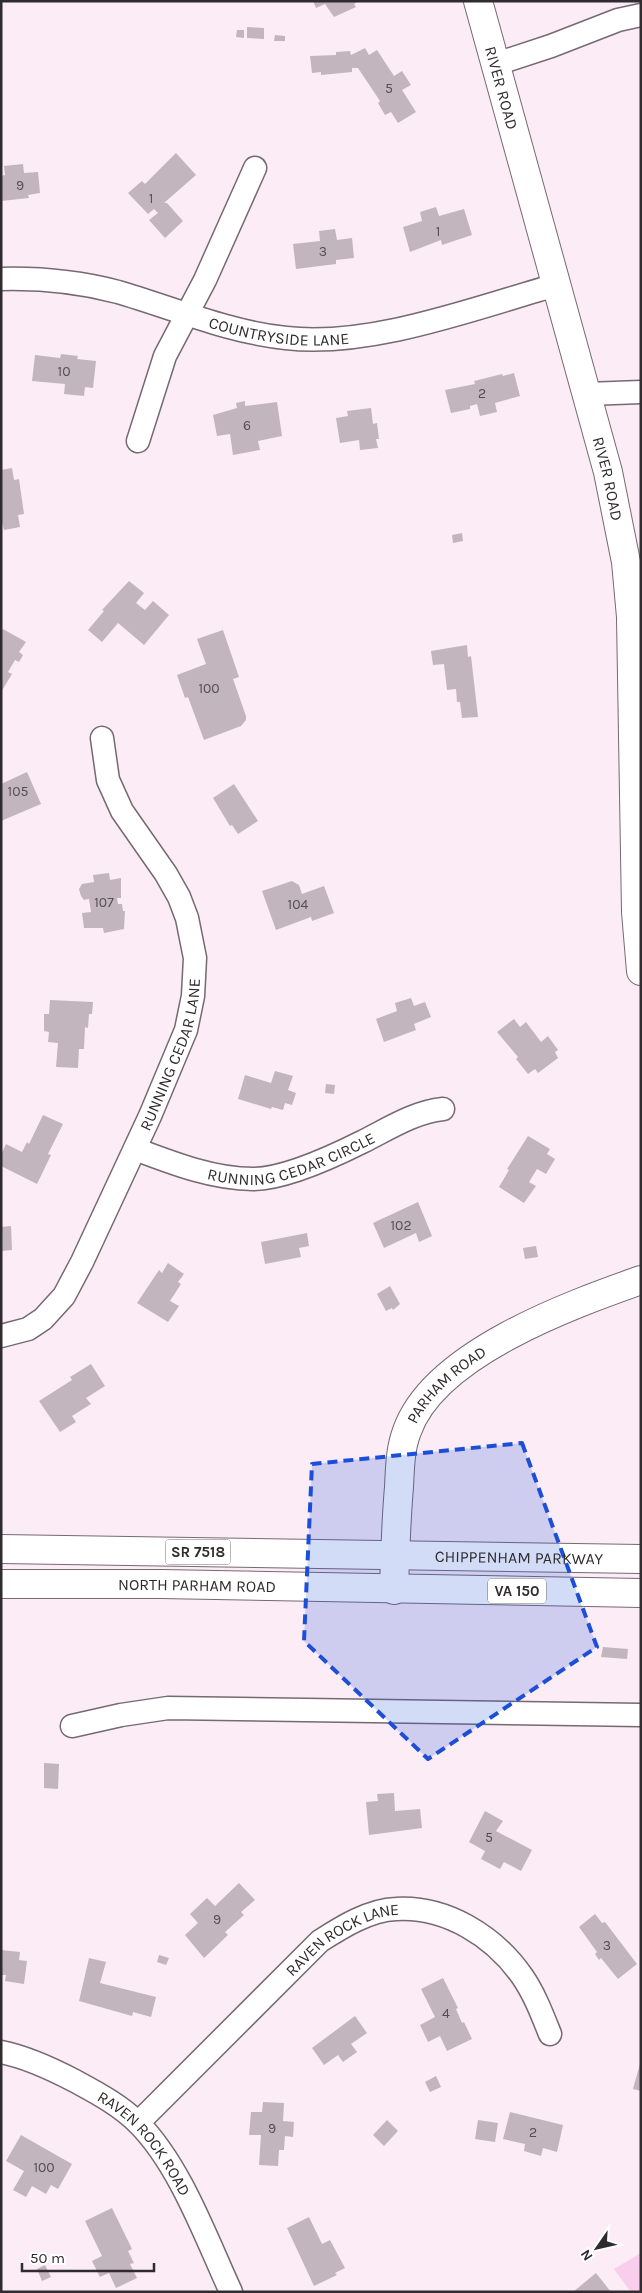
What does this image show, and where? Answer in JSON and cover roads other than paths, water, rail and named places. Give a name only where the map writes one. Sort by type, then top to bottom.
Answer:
[{"type":"main road","name":"RIVER ROAD","points":[[478,1],[587,394],[619,518],[628,580],[632,627],[636,912],[641,971]]},
{"type":"main road","name":"PARHAM ROAD","points":[[394,1590],[402,1446],[411,1421],[427,1397],[451,1374],[486,1349],[525,1326],[574,1303],[641,1280]]},
{"type":"main road","name":"NORTH PARHAM ROAD","points":[[1,1549],[395,1555]]},
{"type":"main road","name":"CHIPPENHAM PARKWAY","points":[[395,1555],[641,1559]]},
{"type":"main road","name":"NORTH PARHAM ROAD","points":[[1,1584],[161,1584],[394,1590]]},
{"type":"main road","name":"VA 150","points":[[394,1590],[641,1593]]},
{"type":"street","points":[[496,64],[551,46],[618,20],[641,15]]},
{"type":"street","points":[[138,441],[165,356],[205,280],[255,168]]},
{"type":"street","name":"COUNTRYSIDE LANE","points":[[1,279],[29,278],[66,282],[116,292],[251,333],[286,338],[331,339],[365,335],[416,324],[556,285]]},
{"type":"street","points":[[587,394],[641,392]]},
{"type":"street","name":"RUNNING CEDAR LANE","points":[[1,1336],[28,1329],[48,1314],[64,1296],[135,1149],[186,1030],[193,996],[195,958],[191,932],[179,897],[166,874],[118,804],[108,780],[102,738]]},
{"type":"street","name":"RUNNING CEDAR CIRCLE","points":[[135,1149],[180,1165],[207,1172],[256,1179],[296,1170],[359,1144],[414,1116],[429,1110],[443,1109]]},
{"type":"street","points":[[72,1726],[121,1715],[168,1708],[641,1715]]},
{"type":"street","name":"RAVEN ROCK LANE","points":[[138,2123],[320,1941],[352,1922],[380,1912],[396,1909],[423,1910],[449,1917],[481,1935],[510,1960],[522,1976],[530,1988],[550,2034]]},
{"type":"street","name":"RAVEN ROCK ROAD","points":[[1,2052],[28,2060],[59,2073],[111,2102],[138,2123],[156,2143],[177,2177],[231,2292]]}]
